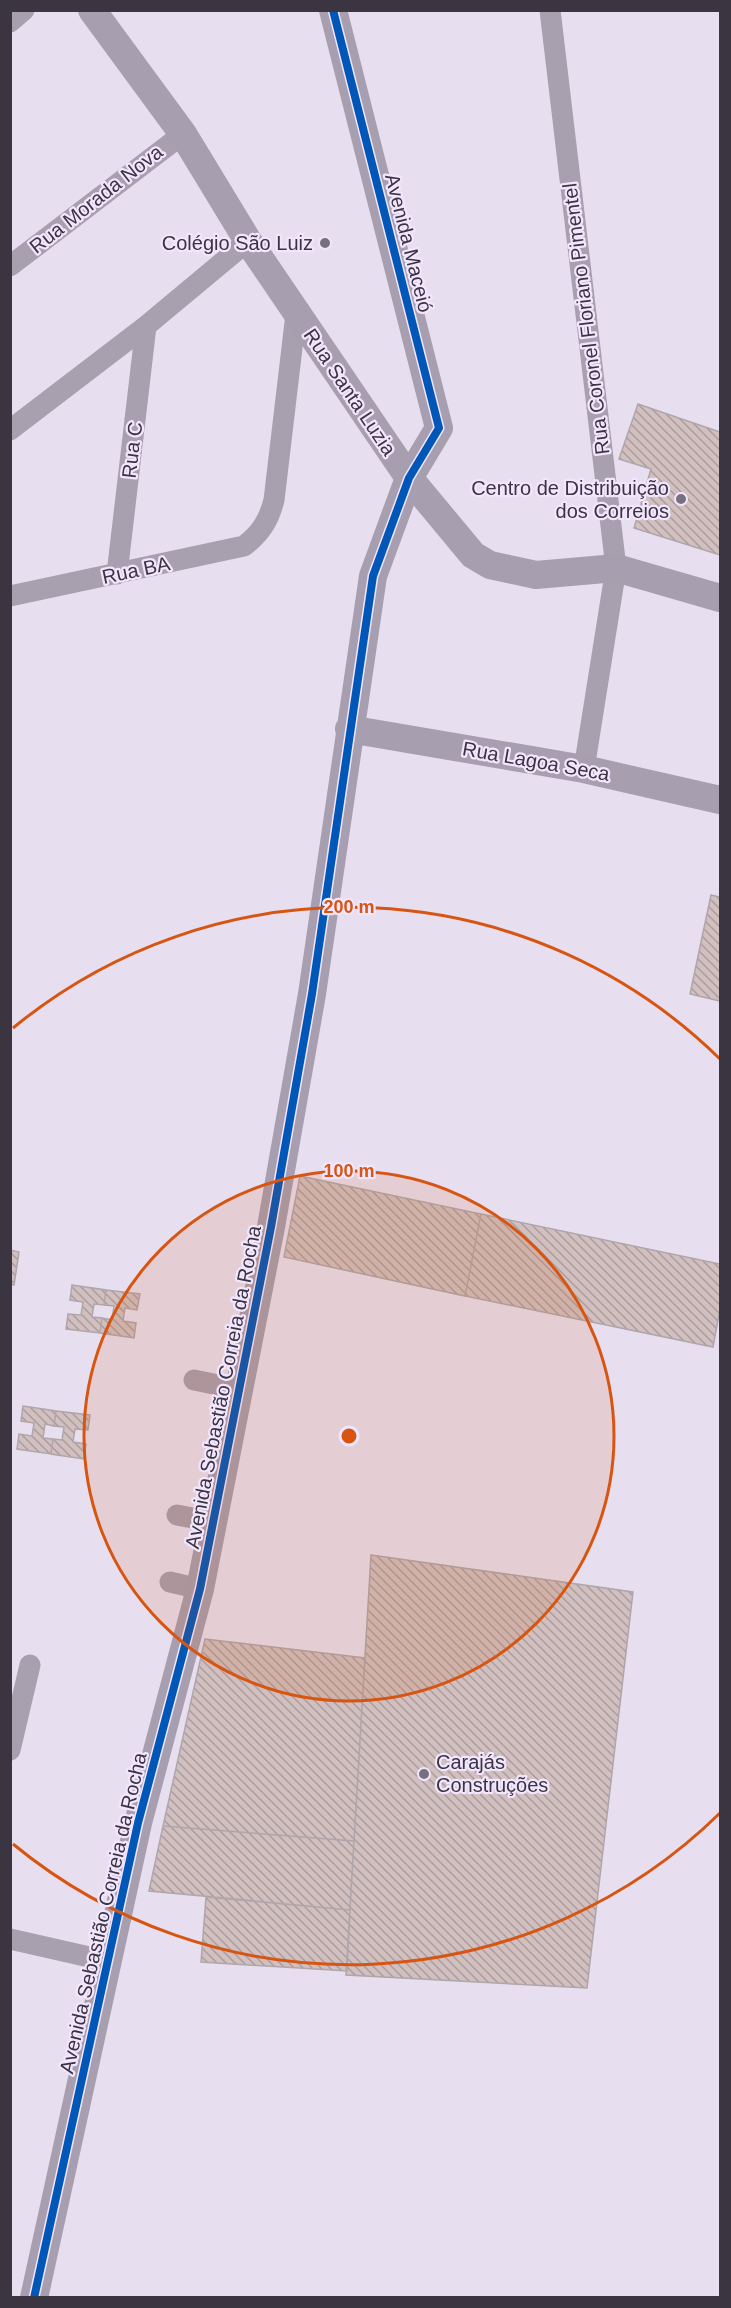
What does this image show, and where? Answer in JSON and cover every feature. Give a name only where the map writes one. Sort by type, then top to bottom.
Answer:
[{"type":"street","points":[[10,22],[24,10]]},
{"type":"street","name":"Rua Santa Luzia","points":[[92,10],[183,134],[248,242],[409,478],[473,555],[490,565],[536,575],[616,568],[720,598]]},
{"type":"street","name":"Avenida Maceió","points":[[333,10],[439,428],[409,478]]},
{"type":"street","name":"Rua Coronel Floriano Pimentel","points":[[550,10],[616,568],[584,769]]},
{"type":"street","name":"Rua Morada Nova","points":[[10,266],[183,134]]},
{"type":"street","points":[[10,430],[146,326],[248,242]]},
{"type":"street","name":"Rua BA","points":[[10,596],[244,546],[258,536],[270,518],[274,500],[296,314]]},
{"type":"street","name":"Rua C","points":[[117,574],[146,326]]},
{"type":"street","name":"Avenida Sebastião Correia da Rocha","points":[[34,2298],[138,1823],[200,1588],[271,1227],[312,994],[373,576],[409,478]]},
{"type":"street","name":"Rua Lagoa Seca","points":[[350,729],[584,769],[720,800]]},
{"type":"street","points":[[194,1380],[238,1389]]},
{"type":"street","points":[[177,1515],[213,1522]]},
{"type":"street","points":[[170,1582],[200,1588]]},
{"type":"street","points":[[10,1750],[30,1665]]},
{"type":"street","points":[[10,1939],[107,1961]]},
{"type":"building","name":"Centro de Distribuição dos Correios","points":[[638,404],[720,432],[720,555],[634,528],[651,469],[619,459]]},
{"type":"building","points":[[711,895],[720,897],[720,1001],[690,994]]},
{"type":"building","points":[[300,1176],[481,1214],[465,1296],[284,1257]]},
{"type":"building","points":[[481,1214],[720,1264],[720,1309],[713,1347],[465,1296]]},
{"type":"building","points":[[10,1250],[19,1252],[14,1285],[10,1284]]},
{"type":"building","points":[[72,1285],[106,1290],[104,1305],[94,1304],[92,1317],[102,1318],[100,1333],[66,1329],[68,1314],[81,1315],[83,1302],[70,1300]]},
{"type":"building","points":[[106,1290],[140,1294],[137,1310],[125,1308],[123,1321],[136,1323],[134,1338],[100,1333],[102,1318],[112,1320],[114,1306],[104,1305]]},
{"type":"building","points":[[23,1406],[56,1411],[54,1426],[45,1424],[43,1438],[53,1439],[51,1454],[17,1449],[19,1434],[32,1436],[34,1423],[21,1421]]},
{"type":"building","points":[[56,1411],[90,1415],[88,1430],[75,1429],[73,1442],[86,1444],[84,1459],[51,1454],[53,1439],[62,1440],[64,1427],[54,1426]]},
{"type":"building","points":[[371,1555],[633,1592],[587,1988],[346,1975]]},
{"type":"building","points":[[205,1639],[365,1658],[354,1841],[163,1826]]},
{"type":"building","points":[[163,1826],[354,1841],[350,1910],[149,1891]]},
{"type":"building","points":[[206,1897],[350,1910],[347,1971],[201,1962]]},
{"type":"cycle path","points":[[34,2298],[138,1823],[200,1589],[271,1227],[312,994],[373,576],[409,478],[439,428],[333,10]]},
{"type":"place","name":"Colégio São Luiz","points":[[325,243]]},
{"type":"place","name":"Centro de Distribuição dos Correios","points":[[681,499]]},
{"type":"place","name":"Carajás Construções","points":[[424,1774]]}]
